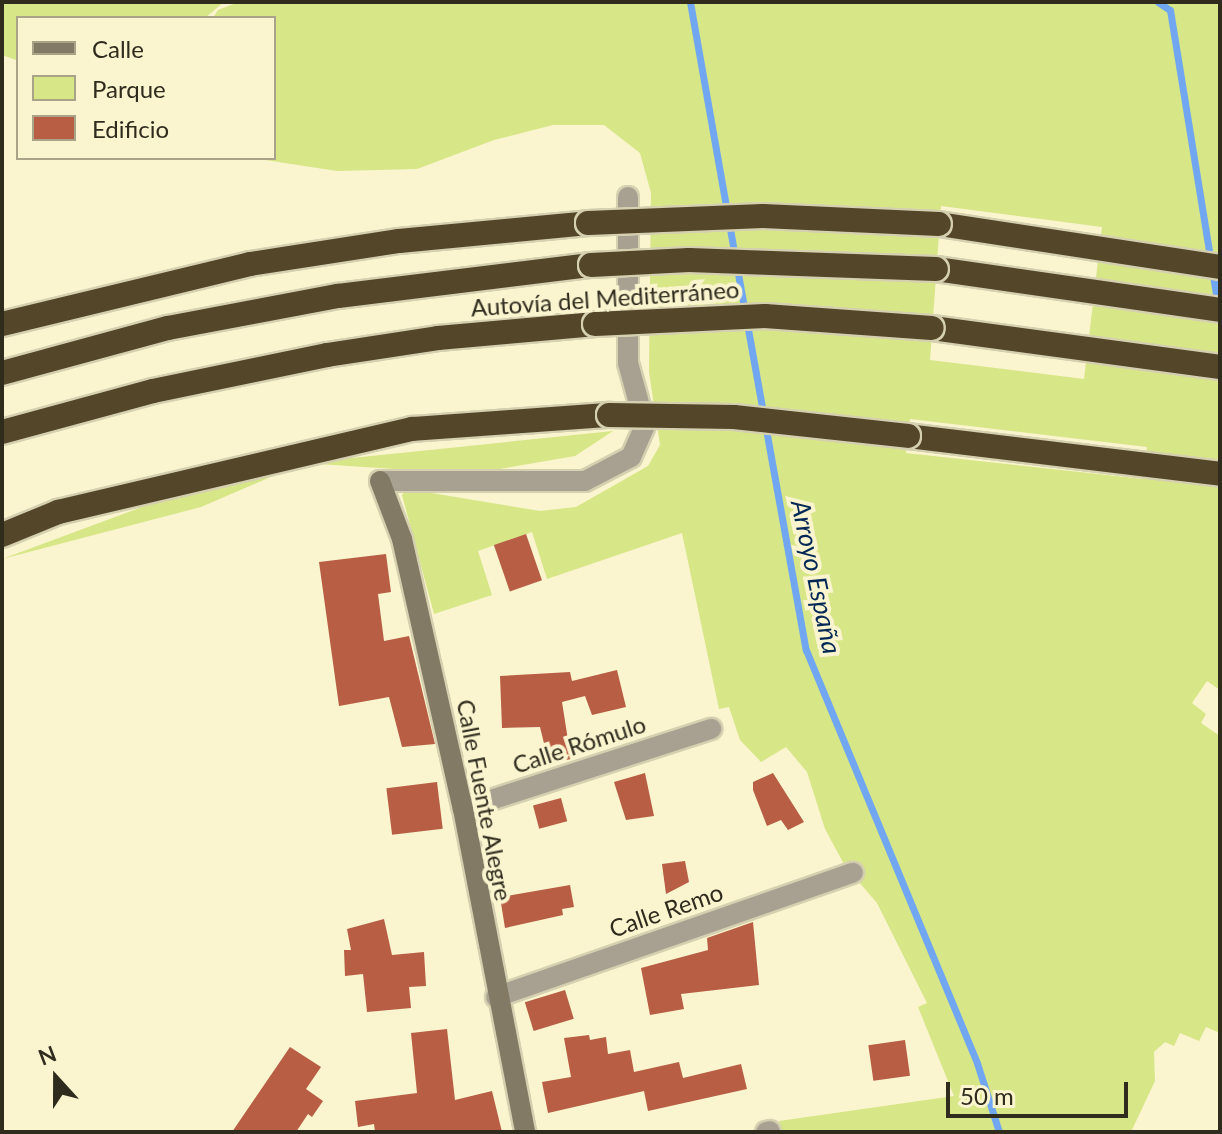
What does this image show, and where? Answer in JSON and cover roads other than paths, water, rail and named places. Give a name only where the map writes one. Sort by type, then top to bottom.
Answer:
[{"type":"highway","points":[[2,324],[250,264],[399,241],[588,223],[763,216],[939,224],[1100,246],[1220,267]]},
{"type":"highway","name":"Autovía del Mediterráneo","points":[[2,373],[168,328],[322,299],[591,265],[734,261],[936,269],[1095,288],[1220,310]]},
{"type":"highway","name":"Autovía del Mediterráneo","points":[[2,432],[153,391],[327,355],[438,338],[595,324],[765,316],[932,328],[1220,367]]},
{"type":"highway","points":[[2,535],[58,512],[412,429],[609,415],[734,417],[1220,474]]},
{"type":"street","name":"Calle Fuente Alegre","points":[[525,1132],[496,997],[463,809],[402,539],[380,481],[585,481],[631,457],[645,425],[628,363],[628,197]]},
{"type":"street","name":"Calle Rómulo","points":[[463,809],[711,729]]},
{"type":"street","name":"Calle Remo","points":[[496,997],[853,873]]},
{"type":"waterway","name":"Arroyo España","points":[[690,2],[735,256]]},
{"type":"waterway","name":"Arroyo España","points":[[1158,2],[1170,10],[1218,305]]},
{"type":"waterway","name":"Arroyo España","points":[[737,268],[806,650],[977,1063],[999,1132]]}]
